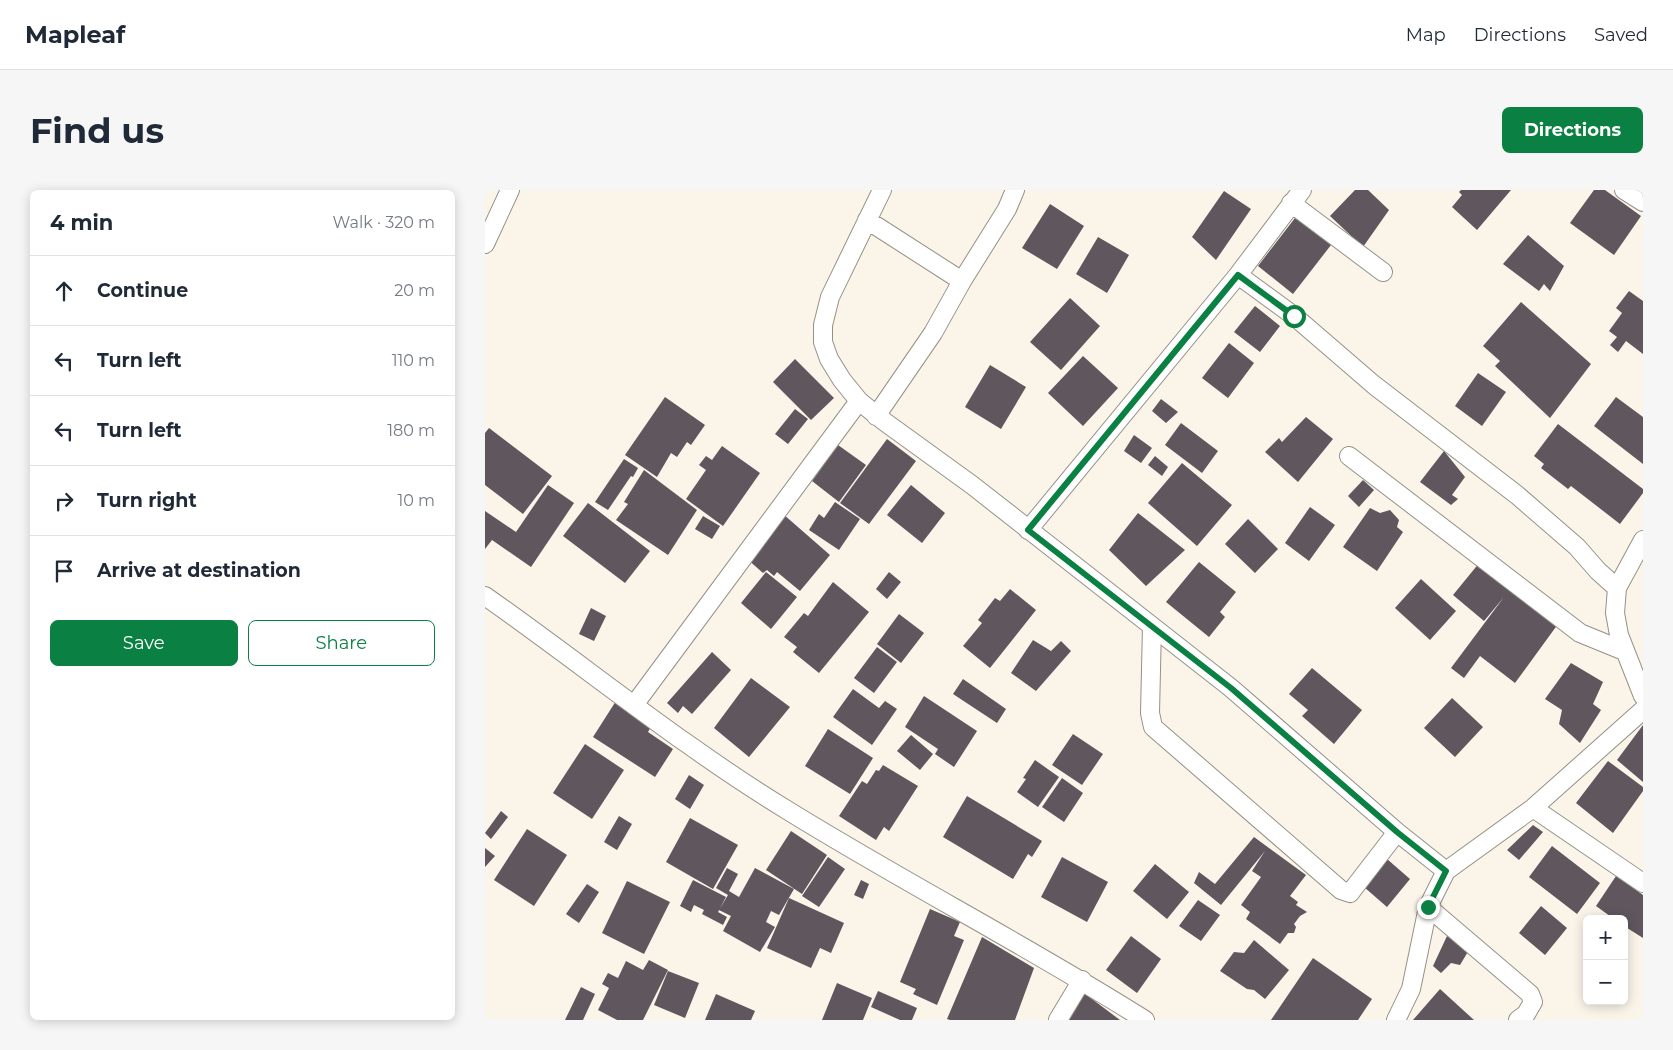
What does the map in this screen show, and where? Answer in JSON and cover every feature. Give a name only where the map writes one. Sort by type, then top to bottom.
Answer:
[{"type":"street","points":[[485,244],[509,190]]},
{"type":"street","points":[[882,190],[829,298],[823,326],[823,342],[829,359],[842,380],[859,401],[876,416],[972,485],[1231,688],[1397,832],[1446,871]]},
{"type":"street","points":[[876,416],[933,333],[962,281],[1007,209],[1015,190]]},
{"type":"street","points":[[1624,190],[1643,202]]},
{"type":"street","points":[[1028,530],[1238,275],[1297,196],[1383,272]]},
{"type":"street","points":[[867,220],[962,281]]},
{"type":"street","points":[[1238,275],[1294,316],[1374,385],[1517,495],[1577,547],[1597,571],[1617,588]]},
{"type":"street","points":[[633,706],[859,401]]},
{"type":"street","points":[[1349,456],[1580,633],[1624,651]]},
{"type":"street","points":[[1643,540],[1617,588],[1615,613],[1624,651],[1643,696]]},
{"type":"street","points":[[485,596],[544,637],[633,706],[694,750],[787,810],[1081,980],[1145,1020]]},
{"type":"street","points":[[1152,626],[1151,713],[1153,727],[1341,890],[1350,893],[1397,832]]},
{"type":"street","points":[[1396,1020],[1411,989],[1428,907],[1446,871],[1533,808],[1643,710]]},
{"type":"street","points":[[1533,808],[1643,883]]},
{"type":"street","points":[[1428,907],[1530,994],[1533,1002],[1526,1014],[1519,1020]]},
{"type":"street","points":[[1059,1020],[1081,980]]},
{"type":"building","points":[[1355,190],[1368,190],[1389,210],[1363,247],[1330,216]]},
{"type":"building","points":[[1461,190],[1511,190],[1477,230],[1452,207],[1462,195],[1459,192]]},
{"type":"building","points":[[1594,190],[1605,190],[1641,216],[1614,255],[1570,223]]},
{"type":"building","points":[[1224,191],[1251,209],[1216,260],[1192,237]]},
{"type":"building","points":[[1050,204],[1084,226],[1057,269],[1022,248]]},
{"type":"building","points":[[1295,218],[1331,245],[1293,294],[1258,266]]},
{"type":"building","points":[[1528,235],[1564,266],[1550,291],[1544,284],[1539,291],[1503,264]]},
{"type":"building","points":[[1098,237],[1129,255],[1107,293],[1076,274]]},
{"type":"building","points":[[1629,291],[1643,301],[1643,354],[1626,341],[1618,352],[1610,345],[1617,337],[1609,331],[1622,313],[1616,308]]},
{"type":"building","points":[[1070,298],[1100,326],[1061,370],[1030,342]]},
{"type":"building","points":[[1521,302],[1591,364],[1550,418],[1495,366],[1500,361],[1483,346]]},
{"type":"building","points":[[1255,306],[1280,326],[1260,352],[1234,332]]},
{"type":"building","points":[[1229,343],[1254,363],[1228,398],[1202,378]]},
{"type":"building","points":[[1083,356],[1118,388],[1083,426],[1048,393]]},
{"type":"building","points":[[795,359],[834,398],[811,420],[773,382]]},
{"type":"building","points":[[990,365],[1026,387],[1001,429],[965,407]]},
{"type":"building","points":[[1478,373],[1506,392],[1482,426],[1455,406]]},
{"type":"building","points":[[665,397],[705,425],[691,445],[687,442],[677,457],[671,453],[657,477],[625,455]]},
{"type":"building","points":[[1616,397],[1643,417],[1643,464],[1594,426]]},
{"type":"building","points":[[1161,399],[1178,412],[1166,423],[1152,411]]},
{"type":"building","points":[[795,409],[808,419],[788,444],[775,434]]},
{"type":"building","points":[[1306,417],[1333,439],[1298,482],[1265,452],[1279,438],[1282,442]]},
{"type":"building","points":[[1181,423],[1218,451],[1202,473],[1165,445]]},
{"type":"building","points":[[1558,424],[1643,489],[1643,493],[1620,524],[1571,486],[1568,489],[1541,468],[1544,464],[1534,456]]},
{"type":"building","points":[[489,428],[552,476],[523,514],[485,485],[485,433]]},
{"type":"building","points":[[1134,435],[1152,448],[1141,463],[1124,451]]},
{"type":"building","points":[[887,439],[916,461],[869,524],[840,503]]},
{"type":"building","points":[[838,445],[866,465],[839,502],[812,481]]},
{"type":"building","points":[[722,446],[760,473],[723,526],[686,499],[706,470],[699,465],[706,456],[712,460]]},
{"type":"building","points":[[1444,451],[1465,477],[1452,495],[1458,499],[1451,505],[1420,482]]},
{"type":"building","points":[[1155,456],[1168,467],[1162,476],[1148,465]]},
{"type":"building","points":[[624,459],[638,468],[608,510],[595,502]]},
{"type":"building","points":[[1182,463],[1232,505],[1197,546],[1148,503]]},
{"type":"building","points":[[644,470],[697,510],[668,555],[616,520],[628,504],[624,502]]},
{"type":"building","points":[[1363,480],[1374,490],[1359,507],[1348,496]]},
{"type":"building","points":[[548,485],[574,503],[531,567],[492,540],[485,549],[485,511],[516,532]]},
{"type":"building","points":[[911,485],[945,513],[922,543],[887,515]]},
{"type":"building","points":[[835,502],[860,519],[839,550],[809,530],[819,514],[824,518]]},
{"type":"building","points":[[588,503],[650,551],[625,583],[563,536]]},
{"type":"building","points":[[1310,507],[1335,525],[1309,561],[1285,543]]},
{"type":"building","points":[[1370,508],[1380,513],[1390,510],[1399,520],[1397,527],[1403,532],[1377,571],[1343,547]]},
{"type":"building","points":[[1138,513],[1185,550],[1146,586],[1109,550]]},
{"type":"building","points":[[783,514],[830,555],[800,591],[777,572],[774,576],[767,570],[763,573],[746,558]]},
{"type":"building","points":[[703,516],[720,526],[712,539],[695,529]]},
{"type":"building","points":[[1248,519],[1278,549],[1255,573],[1225,544]]},
{"type":"building","points":[[1199,562],[1236,592],[1220,612],[1225,617],[1209,637],[1166,602]]},
{"type":"building","points":[[1480,562],[1558,624],[1515,683],[1480,656],[1464,678],[1451,668],[1504,597],[1484,621],[1453,595]]},
{"type":"building","points":[[766,572],[797,597],[771,629],[741,603]]},
{"type":"building","points":[[889,572],[901,582],[887,599],[876,589]]},
{"type":"building","points":[[1421,579],[1456,611],[1430,640],[1395,608]]},
{"type":"building","points":[[833,582],[869,612],[819,673],[793,652],[797,647],[784,637],[804,613],[808,616]]},
{"type":"building","points":[[1010,589],[1036,610],[990,668],[963,646],[982,623],[978,620],[995,598],[1000,601]]},
{"type":"building","points":[[591,608],[606,616],[594,641],[579,634]]},
{"type":"building","points":[[899,614],[924,633],[901,663],[877,644]]},
{"type":"building","points":[[1033,640],[1051,651],[1061,641],[1071,651],[1036,691],[1011,673]]},
{"type":"building","points":[[877,647],[897,662],[874,693],[854,678]]},
{"type":"building","points":[[712,652],[731,670],[692,714],[683,706],[678,713],[667,703]]},
{"type":"building","points":[[1571,663],[1603,682],[1593,704],[1601,710],[1580,743],[1559,724],[1562,710],[1545,699]]},
{"type":"building","points":[[1312,668],[1362,710],[1334,744],[1302,716],[1308,710],[1289,694]]},
{"type":"building","points":[[751,678],[790,707],[749,757],[714,728]]},
{"type":"building","points":[[963,679],[1006,709],[997,723],[953,694]]},
{"type":"building","points":[[853,689],[879,708],[885,701],[897,709],[872,745],[833,717]]},
{"type":"building","points":[[924,696],[977,731],[954,767],[935,754],[938,749],[905,727]]},
{"type":"building","points":[[1452,698],[1483,727],[1455,757],[1424,728]]},
{"type":"building","points":[[616,701],[652,725],[648,732],[673,749],[655,777],[593,737]]},
{"type":"building","points":[[1643,725],[1643,782],[1617,760]]},
{"type":"building","points":[[828,729],[873,758],[850,794],[805,766]]},
{"type":"building","points":[[1073,734],[1103,754],[1082,785],[1052,765]]},
{"type":"building","points":[[911,735],[933,754],[920,770],[897,751]]},
{"type":"building","points":[[585,744],[624,770],[592,819],[553,793]]},
{"type":"building","points":[[1035,760],[1059,777],[1038,807],[1017,792],[1026,779],[1023,778]]},
{"type":"building","points":[[1608,761],[1643,787],[1643,791],[1613,833],[1576,803]]},
{"type":"building","points":[[883,765],[918,786],[889,831],[884,827],[876,840],[839,816],[862,781],[867,784],[876,770],[879,771]]},
{"type":"building","points":[[689,775],[704,785],[690,809],[675,799]]},
{"type":"building","points":[[1062,778],[1083,793],[1064,822],[1042,807]]},
{"type":"building","points":[[967,796],[1042,841],[1032,857],[1028,854],[1013,879],[943,837]]},
{"type":"building","points":[[501,811],[508,817],[491,839],[485,833]]},
{"type":"building","points":[[619,816],[632,824],[617,850],[604,842]]},
{"type":"building","points":[[690,818],[738,845],[713,889],[666,862]]},
{"type":"building","points":[[1533,825],[1543,832],[1519,860],[1507,850]]},
{"type":"building","points":[[527,829],[567,855],[534,906],[494,880]]},
{"type":"building","points":[[791,831],[827,855],[802,894],[766,870]]},
{"type":"building","points":[[1254,837],[1306,875],[1290,896],[1298,902],[1296,905],[1307,912],[1300,916],[1294,924],[1296,927],[1294,933],[1288,933],[1280,944],[1246,919],[1250,912],[1241,905],[1261,877],[1252,871],[1265,851],[1221,905],[1194,883],[1199,872],[1215,884]]},
{"type":"building","points":[[1552,846],[1600,883],[1577,914],[1529,877]]},
{"type":"building","points":[[485,848],[495,856],[485,867]]},
{"type":"building","points":[[828,857],[845,869],[819,907],[802,896]]},
{"type":"building","points":[[1062,857],[1108,882],[1087,922],[1041,897]]},
{"type":"building","points":[[1387,859],[1410,879],[1387,907],[1364,887]]},
{"type":"building","points":[[1155,864],[1189,892],[1167,919],[1133,891]]},
{"type":"building","points":[[727,868],[738,874],[729,891],[739,897],[755,868],[794,889],[779,915],[771,911],[766,922],[775,927],[760,952],[723,931],[731,916],[719,910],[728,895],[716,888]]},
{"type":"building","points":[[1616,876],[1643,895],[1643,938],[1628,929],[1628,915],[1608,915],[1596,906]]},
{"type":"building","points":[[693,880],[726,897],[718,912],[727,917],[723,925],[702,914],[704,910],[694,905],[691,912],[680,906]]},
{"type":"building","points":[[861,880],[869,884],[863,899],[854,895]]},
{"type":"building","points":[[627,881],[670,902],[644,954],[602,933]]},
{"type":"building","points":[[587,884],[599,892],[579,923],[566,914]]},
{"type":"building","points":[[789,898],[844,923],[831,953],[820,948],[811,968],[767,948]]},
{"type":"building","points":[[1198,900],[1220,915],[1201,941],[1179,926]]},
{"type":"building","points":[[1541,906],[1567,928],[1545,955],[1519,933]]},
{"type":"building","points":[[930,909],[960,922],[954,936],[964,940],[937,1005],[913,994],[916,989],[900,982]]},
{"type":"building","points":[[1131,936],[1161,959],[1137,993],[1106,970]]},
{"type":"building","points":[[1447,936],[1469,950],[1460,965],[1451,963],[1441,973],[1433,966]]},
{"type":"building","points":[[982,937],[1034,968],[1015,1020],[947,1019]]},
{"type":"building","points":[[1254,940],[1289,970],[1265,999],[1254,990],[1247,989],[1220,971],[1234,952],[1244,953]]},
{"type":"building","points":[[1313,958],[1372,999],[1358,1020],[1271,1020]]},
{"type":"building","points":[[649,960],[668,970],[643,1020],[617,1020],[598,1010],[609,988],[602,984],[608,973],[618,978],[626,961],[643,970]]},
{"type":"building","points":[[668,971],[699,983],[685,1018],[654,1005]]},
{"type":"building","points":[[837,983],[872,998],[863,1020],[822,1020]]},
{"type":"building","points":[[581,987],[595,994],[583,1020],[565,1020]]},
{"type":"building","points":[[1440,989],[1474,1020],[1413,1020]]},
{"type":"building","points":[[878,991],[917,1008],[912,1020],[900,1020],[871,1007]]},
{"type":"building","points":[[1084,993],[1120,1020],[1064,1020]]},
{"type":"building","points":[[716,994],[755,1011],[751,1020],[705,1020]]},
{"type":"route","points":[[1294,316],[1238,275],[1028,530],[1231,688],[1397,832],[1446,871],[1428,907]]}]
